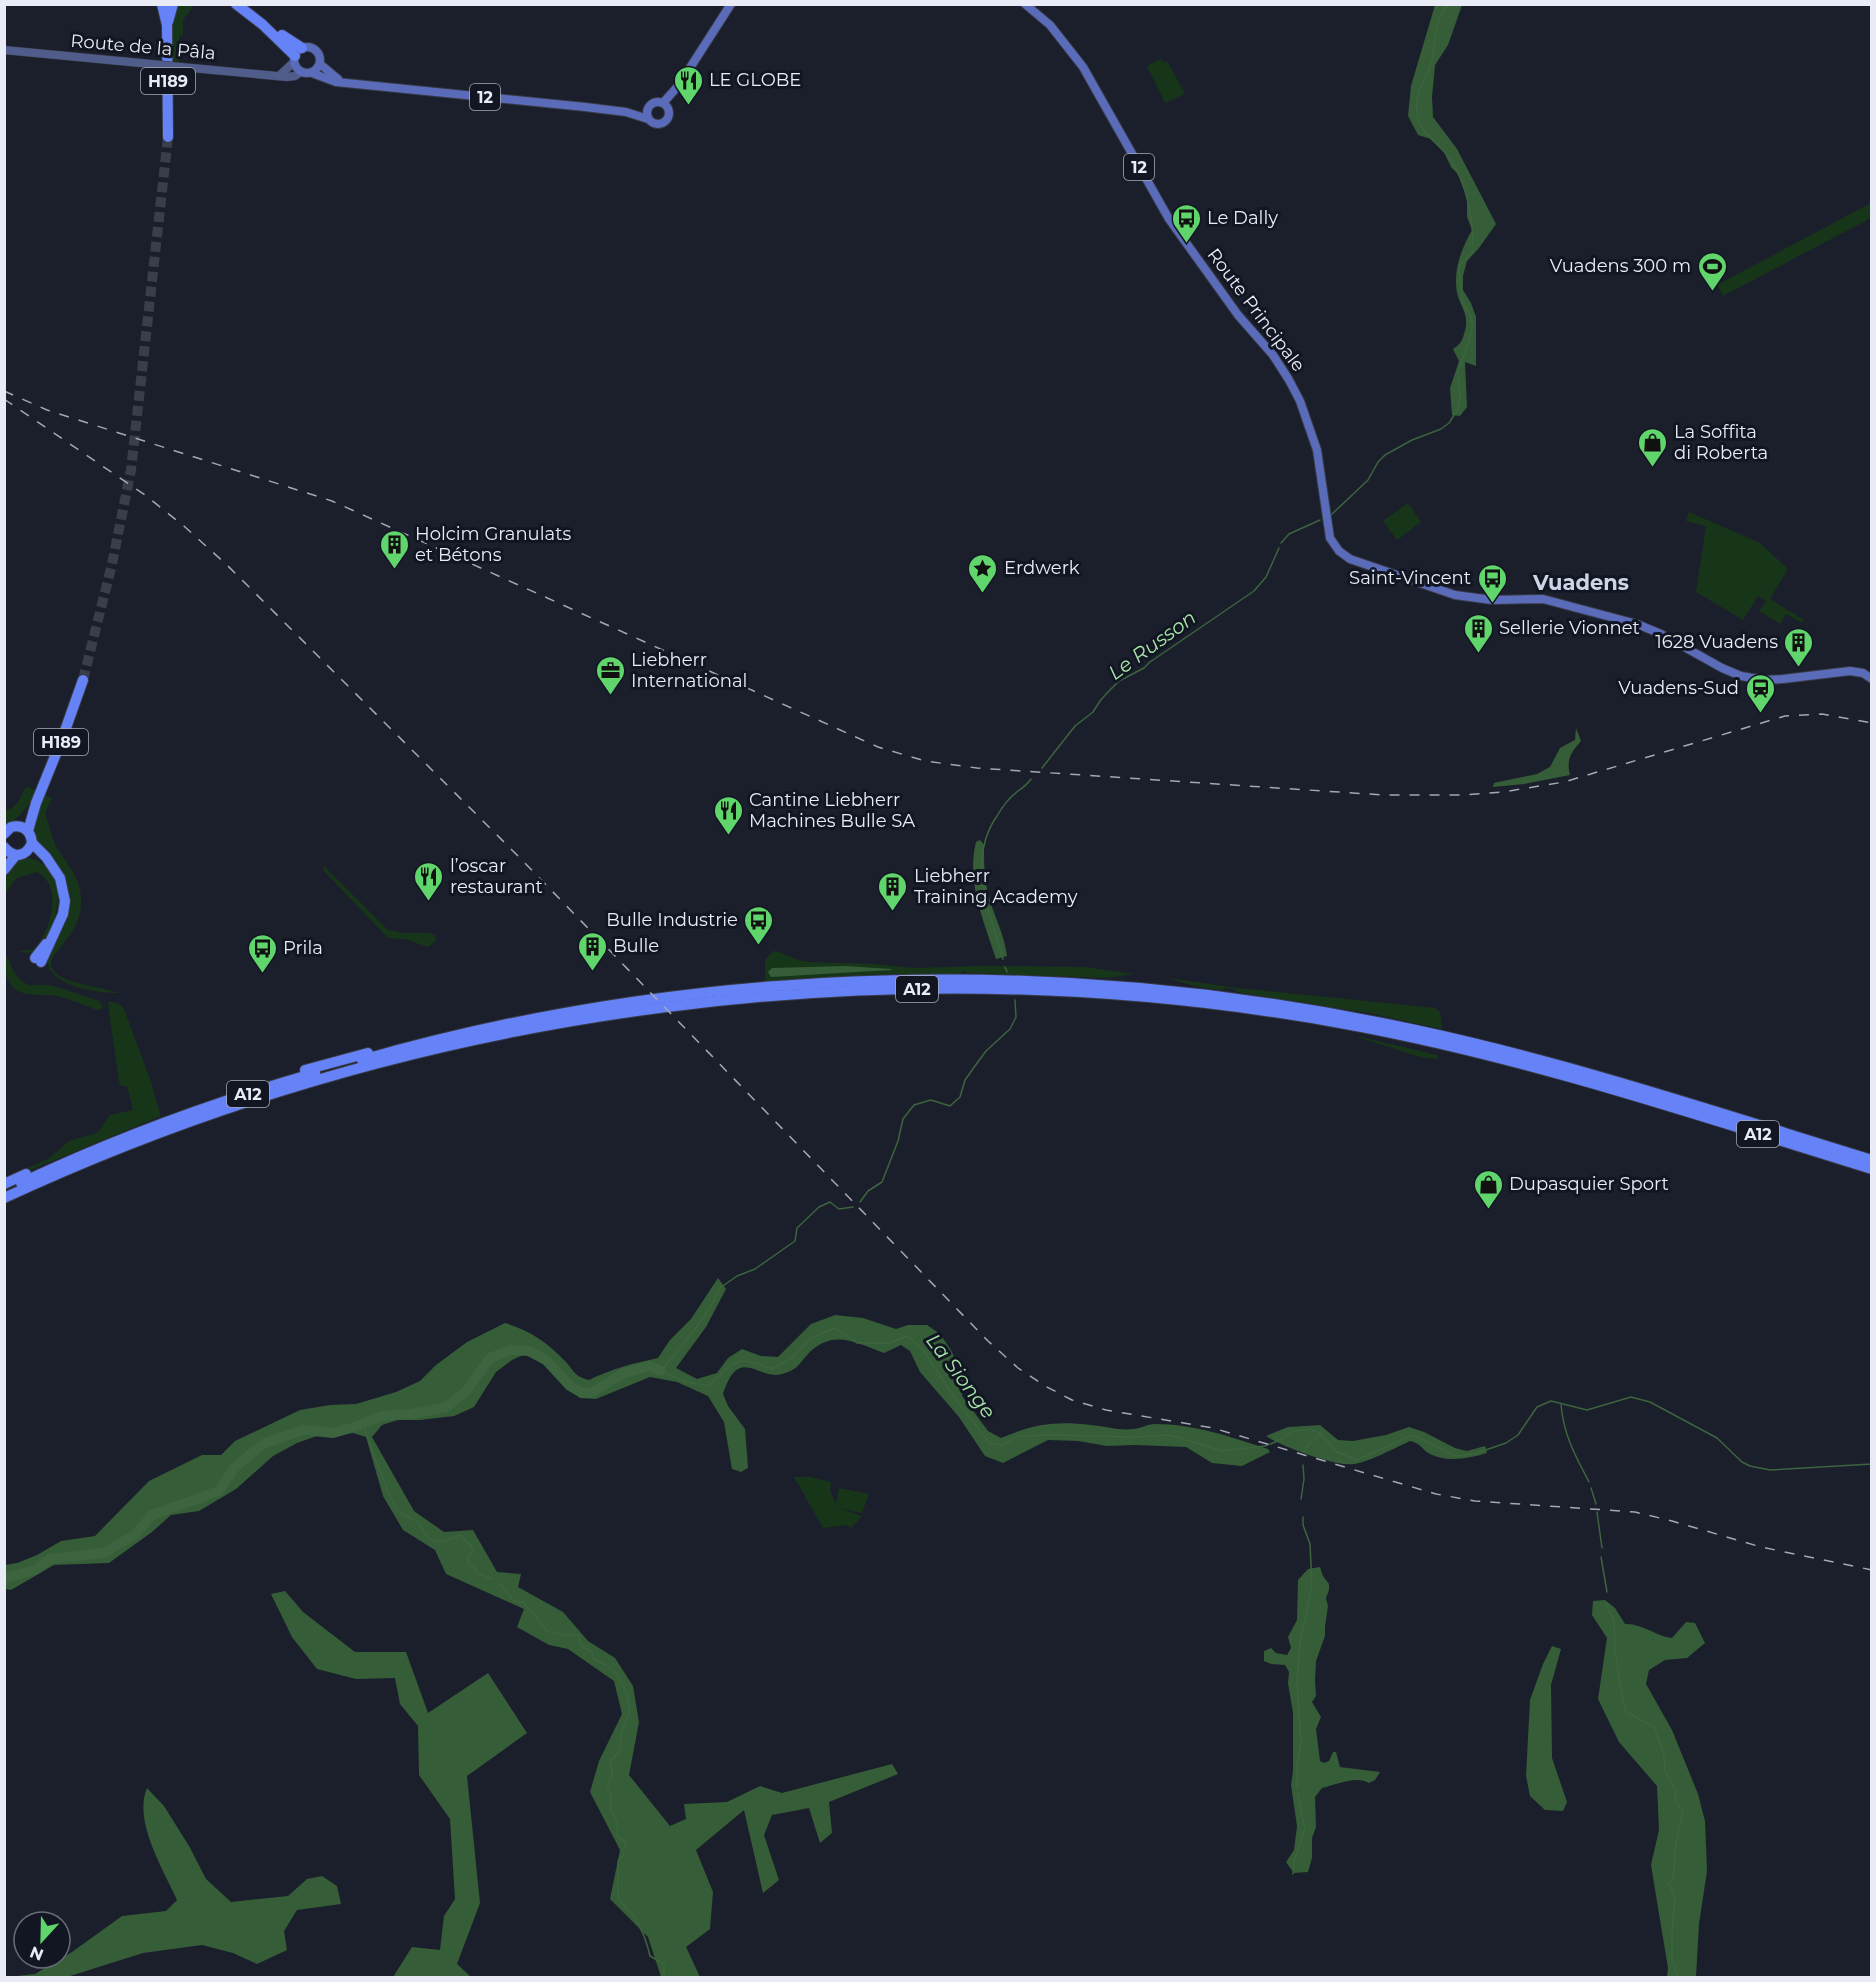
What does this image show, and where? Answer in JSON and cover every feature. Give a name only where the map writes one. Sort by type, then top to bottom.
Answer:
[{"type":"highway","name":"H189","points":[[162,4],[167,25],[168,137]]},
{"type":"highway","name":"H189","points":[[167,25],[173,4]]},
{"type":"highway","points":[[236,4],[297,56]]},
{"type":"highway","points":[[246,4],[287,39],[297,56]]},
{"type":"highway","name":"H189","points":[[23,829],[59,747],[83,680]]},
{"type":"highway","points":[[4,834],[11,827],[23,829],[4,870]]},
{"type":"highway","points":[[15,850],[50,864],[60,878],[65,901],[63,914],[38,960]]},
{"type":"highway","name":"A12","points":[[4,1190],[62,1163],[189,1113],[278,1084],[386,1053],[500,1025],[581,1011],[676,997],[847,982],[1007,981],[1092,985],[1190,993],[1348,1016],[1474,1043],[1605,1078],[1872,1160]]},
{"type":"highway","name":"A12","points":[[4,1198],[189,1122],[327,1077],[423,1051],[550,1024],[656,1008],[772,995],[901,989],[1028,990],[1124,996],[1242,1008],[1347,1024],[1550,1071],[1872,1169]]},
{"type":"highway","points":[[4,1184],[59,1158],[175,1112],[278,1078],[404,1043],[500,1025]]},
{"type":"main road","points":[[666,106],[654,102],[648,114],[653,123],[662,123],[667,119],[666,106],[731,4]]},
{"type":"main road","name":"Route Principale","points":[[1025,4],[1050,25],[1083,67],[1169,219],[1226,300],[1272,355],[1289,380],[1308,420],[1317,450],[1330,538],[1344,555],[1360,563],[1455,596],[1492,600],[1543,599],[1628,621],[1661,634],[1713,664],[1741,676],[1764,680],[1783,680],[1850,671],[1872,679]]},
{"type":"main road","points":[[301,72],[297,68],[297,56],[310,47],[316,51],[320,64],[332,76],[344,82]]},
{"type":"main road","points":[[312,72],[320,64]]},
{"type":"main road","name":"12","points":[[301,72],[312,72],[330,81],[648,114]]},
{"type":"street","name":"Route de la Pâla","points":[[4,50],[279,76],[295,76],[301,72]]},
{"type":"street","points":[[279,76],[297,56]]},
{"type":"green space","points":[[177,5],[194,5],[183,20],[183,35],[179,36],[179,62],[173,61],[173,18]]},
{"type":"green space","points":[[1435,5],[1462,5],[1448,45],[1435,65],[1433,117],[1457,149],[1496,224],[1467,261],[1463,276],[1463,290],[1476,317],[1476,366],[1465,362],[1467,407],[1460,416],[1452,415],[1450,388],[1459,361],[1453,349],[1461,341],[1466,326],[1465,314],[1458,298],[1456,277],[1460,256],[1472,230],[1467,217],[1467,199],[1460,176],[1451,167],[1443,150],[1431,139],[1418,135],[1408,116],[1411,86]]},
{"type":"green space","points":[[1161,59],[1164,63],[1167,61],[1185,94],[1165,103],[1147,66]]},
{"type":"green space","points":[[1871,203],[1871,218],[1723,296],[1717,285]]},
{"type":"green space","points":[[1408,503],[1421,522],[1397,540],[1383,521]]},
{"type":"green space","points":[[1689,512],[1760,543],[1788,569],[1770,599],[1804,620],[1802,623],[1786,614],[1780,624],[1759,611],[1766,601],[1758,596],[1743,620],[1696,592],[1706,526],[1686,521]]},
{"type":"green space","points":[[1576,728],[1581,741],[1570,756],[1570,775],[1524,784],[1493,787],[1494,783],[1537,774],[1550,767],[1560,748],[1575,740]]},
{"type":"green space","points":[[26,786],[36,791],[33,797],[23,812],[5,826],[5,811],[16,804]]},
{"type":"green space","points":[[44,795],[52,798],[45,813],[54,841],[74,873],[81,894],[81,907],[77,922],[53,957],[51,967],[67,980],[119,993],[92,991],[64,982],[51,971],[48,965],[49,953],[66,921],[70,894],[63,874],[35,834],[34,826]]},
{"type":"green space","points":[[980,840],[984,845],[987,891],[1004,940],[1007,956],[996,959],[975,887],[973,857],[976,842]]},
{"type":"green space","points":[[29,858],[40,862],[48,869],[54,878],[58,899],[54,921],[45,939],[38,948],[27,953],[18,951],[33,950],[45,933],[49,922],[52,910],[50,888],[37,872],[17,878],[4,895],[6,876],[12,866]]},
{"type":"green space","points":[[324,866],[387,929],[401,933],[431,933],[435,936],[436,941],[428,947],[405,939],[388,938],[323,870]]},
{"type":"green space","points":[[773,951],[809,962],[913,968],[1085,967],[1134,974],[1109,978],[963,971],[959,974],[886,974],[765,982],[765,960]]},
{"type":"green space","points":[[5,955],[20,980],[26,984],[53,986],[66,990],[100,1001],[103,1008],[97,1010],[57,996],[32,995],[16,990],[11,986],[6,975]]},
{"type":"green space","points":[[845,966],[892,970],[771,977],[768,972],[772,968]]},
{"type":"green space","points":[[1167,978],[1237,988],[1435,1008],[1440,1012],[1442,1029],[1369,1013],[1237,992],[1234,989],[1198,987]]},
{"type":"green space","points":[[109,1002],[118,1003],[124,1009],[161,1116],[23,1173],[4,1178],[48,1159],[69,1141],[94,1134],[99,1131],[110,1115],[133,1110],[127,1086],[121,1086],[119,1081],[108,1006],[113,1005],[108,1005]]},
{"type":"green space","points":[[1357,1037],[1437,1055],[1438,1059],[1420,1057]]},
{"type":"green space","points":[[718,1278],[726,1289],[706,1327],[676,1368],[697,1379],[717,1373],[728,1358],[742,1349],[761,1356],[778,1357],[811,1324],[835,1315],[863,1318],[896,1329],[908,1325],[927,1325],[940,1334],[951,1350],[963,1377],[962,1396],[988,1431],[1001,1438],[1034,1427],[1055,1424],[1128,1429],[1152,1424],[1198,1429],[1268,1449],[1270,1452],[1242,1466],[1212,1463],[1186,1447],[1107,1446],[1078,1441],[1048,1440],[1003,1463],[985,1456],[959,1417],[920,1372],[910,1351],[901,1345],[884,1353],[844,1340],[825,1342],[816,1347],[791,1371],[773,1375],[742,1368],[729,1379],[723,1394],[728,1406],[745,1429],[748,1468],[741,1472],[732,1469],[724,1422],[708,1396],[677,1382],[650,1377],[596,1399],[580,1398],[558,1378],[541,1357],[525,1354],[496,1372],[474,1407],[454,1416],[398,1420],[382,1425],[372,1437],[414,1511],[444,1532],[473,1530],[497,1572],[521,1574],[518,1587],[563,1612],[588,1641],[615,1658],[633,1686],[639,1722],[629,1775],[670,1826],[686,1819],[684,1804],[727,1802],[760,1786],[782,1793],[892,1764],[898,1774],[829,1802],[832,1833],[820,1843],[809,1808],[772,1815],[764,1835],[779,1880],[763,1893],[744,1810],[696,1850],[713,1892],[710,1929],[686,1947],[700,1977],[661,1977],[648,1937],[610,1899],[620,1850],[590,1792],[599,1761],[622,1714],[614,1681],[568,1649],[549,1645],[517,1627],[524,1609],[446,1574],[435,1550],[403,1530],[383,1496],[366,1437],[353,1433],[317,1436],[297,1443],[273,1456],[236,1489],[199,1511],[171,1515],[152,1532],[109,1563],[54,1565],[11,1590],[5,1589],[5,1565],[37,1555],[61,1541],[95,1536],[149,1481],[202,1455],[221,1455],[235,1441],[300,1410],[356,1404],[396,1392],[420,1381],[436,1365],[467,1342],[505,1323],[537,1337],[558,1354],[577,1375],[589,1380],[623,1367],[658,1358],[670,1340],[691,1319]]},
{"type":"green space","points":[[1320,1425],[1338,1440],[1353,1441],[1386,1435],[1409,1427],[1455,1448],[1467,1451],[1485,1446],[1487,1453],[1466,1458],[1437,1457],[1410,1441],[1367,1461],[1346,1464],[1309,1455],[1266,1436],[1288,1427]]},
{"type":"green space","points":[[794,1477],[810,1477],[831,1482],[830,1491],[836,1504],[839,1488],[869,1494],[862,1513],[838,1508],[862,1516],[851,1528],[848,1525],[823,1528]]},
{"type":"green space","points":[[1320,1567],[1329,1584],[1329,1590],[1326,1598],[1328,1606],[1325,1636],[1316,1661],[1316,1696],[1312,1702],[1321,1717],[1316,1729],[1320,1761],[1324,1763],[1329,1761],[1333,1752],[1336,1752],[1340,1767],[1380,1772],[1375,1780],[1369,1783],[1352,1780],[1322,1788],[1315,1797],[1316,1827],[1312,1838],[1312,1858],[1308,1872],[1294,1873],[1286,1862],[1294,1850],[1297,1826],[1291,1785],[1293,1713],[1288,1683],[1289,1672],[1285,1665],[1264,1661],[1264,1651],[1271,1648],[1276,1653],[1287,1655],[1291,1648],[1288,1637],[1297,1620],[1298,1580],[1308,1569]]},
{"type":"green space","points":[[285,1591],[303,1612],[355,1652],[406,1652],[428,1713],[488,1673],[527,1733],[467,1776],[480,1903],[457,1964],[471,1977],[393,1977],[412,1947],[440,1950],[444,1916],[455,1899],[450,1819],[419,1775],[418,1726],[400,1704],[395,1678],[356,1679],[317,1669],[292,1637],[271,1594]]},
{"type":"green space","points":[[1605,1600],[1615,1608],[1625,1624],[1637,1625],[1666,1637],[1672,1638],[1686,1622],[1695,1623],[1705,1643],[1687,1658],[1665,1660],[1649,1670],[1646,1684],[1672,1730],[1698,1794],[1705,1821],[1707,1871],[1699,1924],[1696,1977],[1667,1977],[1668,1968],[1651,1865],[1659,1830],[1657,1786],[1619,1742],[1598,1699],[1607,1638],[1592,1615],[1593,1601]]},
{"type":"green space","points":[[1552,1646],[1561,1649],[1551,1685],[1552,1758],[1567,1802],[1563,1811],[1545,1810],[1530,1796],[1526,1776],[1530,1700]]},
{"type":"green space","points":[[147,1788],[164,1806],[206,1879],[231,1902],[288,1896],[307,1879],[322,1876],[337,1886],[341,1904],[297,1910],[284,1931],[287,1950],[257,1964],[233,1953],[202,1945],[143,1953],[67,1977],[7,1977],[35,1974],[42,1970],[72,1970],[72,1952],[122,1916],[166,1911],[177,1900],[147,1830],[144,1801]]},
{"type":"waterway","name":"Le Russon","points":[[1331,515],[1368,480],[1378,462],[1385,455],[1412,440],[1441,429],[1449,423],[1458,409],[1460,395],[1458,373],[1473,327],[1470,314],[1462,302],[1459,270],[1460,265],[1473,251],[1471,215],[1456,169],[1445,153],[1425,132],[1418,120],[1417,112],[1418,96],[1432,60],[1437,24],[1449,4]]},
{"type":"waterway","name":"Le Russon","points":[[1281,543],[1289,534],[1320,520]]},
{"type":"waterway","name":"Le Russon","points":[[1042,768],[1075,726],[1093,712],[1119,681],[1144,668],[1254,591],[1266,577],[1279,548]]},
{"type":"waterway","name":"Le Russon","points":[[1003,959],[987,905],[982,868],[983,850],[988,833],[1001,809],[1031,779]]},
{"type":"waterway","name":"Le Russon","points":[[1005,967],[1007,972]]},
{"type":"waterway","name":"Le Russon","points":[[860,1202],[868,1191],[882,1182],[898,1141],[903,1119],[914,1105],[931,1100],[950,1106],[960,1097],[965,1080],[986,1051],[1010,1029],[1016,1017],[1015,1000]]},
{"type":"waterway","name":"La Sionge","points":[[853,1207],[839,1209],[830,1202],[819,1207],[797,1228],[795,1241],[755,1269],[737,1276],[720,1288],[696,1328],[661,1371],[687,1382],[709,1386],[736,1362],[750,1362],[772,1369],[792,1358],[811,1338],[835,1328],[857,1343],[889,1343],[908,1336],[924,1351],[954,1397],[989,1443],[1002,1445],[1019,1436],[1170,1435],[1222,1451],[1265,1446],[1293,1431],[1311,1429],[1321,1434],[1337,1452],[1357,1460],[1413,1435],[1455,1456],[1474,1454],[1506,1443],[1518,1435],[1537,1407],[1551,1401],[1587,1410],[1631,1397],[1650,1402],[1717,1438],[1742,1462],[1750,1466],[1770,1470],[1872,1464]]},
{"type":"waterway","name":"La Sionge","points":[[4,1578],[35,1570],[50,1559],[104,1553],[136,1534],[152,1515],[219,1491],[234,1468],[263,1444],[303,1430],[333,1433],[381,1416],[411,1414],[447,1407],[467,1390],[490,1358],[511,1350],[529,1351],[546,1360],[570,1386],[582,1393],[591,1393],[624,1373],[650,1366],[661,1371]]},
{"type":"waterway","points":[[1561,1405],[1567,1436],[1589,1482]]},
{"type":"waterway","points":[[363,1424],[396,1510],[419,1523],[425,1534],[433,1541],[446,1541],[460,1535],[471,1546],[473,1552],[467,1558],[468,1564],[474,1567],[477,1573],[492,1579]]},
{"type":"waterway","points":[[1303,1452],[1321,1434]]},
{"type":"waterway","points":[[1301,1499],[1304,1479],[1303,1465]]},
{"type":"waterway","points":[[1591,1488],[1596,1504]]},
{"type":"waterway","points":[[1597,1512],[1602,1548]]},
{"type":"waterway","points":[[1297,1787],[1297,1766],[1301,1743],[1297,1681],[1300,1643],[1312,1587],[1310,1544],[1303,1525],[1303,1517]]},
{"type":"waterway","points":[[1601,1557],[1607,1592]]},
{"type":"waterway","points":[[500,1584],[514,1601],[523,1602],[546,1631],[578,1635],[582,1646],[592,1652],[593,1659],[606,1665],[621,1681],[627,1695],[629,1709],[621,1736],[621,1749],[611,1761],[612,1776],[607,1787],[612,1797],[610,1808],[616,1818],[616,1836],[627,1843],[622,1850],[624,1854],[618,1861],[618,1893],[622,1903],[639,1926],[650,1956],[664,1964],[664,1977]]},
{"type":"waterway","points":[[1606,1603],[1614,1619],[1615,1652],[1625,1711],[1654,1727],[1663,1752],[1664,1769],[1676,1791],[1675,1801],[1683,1811],[1676,1844],[1673,1878],[1669,1884],[1675,1897],[1672,1958],[1678,1978]]},
{"type":"waterway","points":[[1293,1874],[1294,1862],[1305,1828],[1298,1795]]},
{"type":"tunnel","points":[[83,680],[112,564],[131,470],[168,137]]},
{"type":"railway","points":[[4,391],[47,410],[332,501],[878,747],[925,761],[977,768],[1383,795],[1461,795],[1503,792],[1564,782],[1785,716],[1822,714],[1872,723]]},
{"type":"railway","points":[[4,399],[145,495],[228,566],[521,859],[988,1341],[1018,1368],[1045,1386],[1072,1400],[1106,1410],[1213,1428],[1436,1494],[1475,1501],[1635,1512],[1761,1547],[1872,1570]]},
{"type":"place","name":"LE GLOBE","points":[[688,106]]},
{"type":"place","name":"Le Dally","points":[[1186,244]]},
{"type":"place","name":"Vuadens 300 m","points":[[1712,292]]},
{"type":"place","name":"La Soffita di Roberta","points":[[1653,468]]},
{"type":"place","name":"Holcim Granulats et Bétons","points":[[394,570]]},
{"type":"place","name":"Erdwerk","points":[[983,594]]},
{"type":"place","name":"Saint-Vincent","points":[[1492,604]]},
{"type":"place","name":"Sellerie Vionnet","points":[[1478,654]]},
{"type":"place","name":"1628 Vuadens","points":[[1799,668]]},
{"type":"place","name":"Liebherr International","points":[[610,696]]},
{"type":"place","name":"Vuadens-Sud","points":[[1760,714]]},
{"type":"place","name":"Cantine Liebherr Machines Bulle SA","points":[[728,836]]},
{"type":"place","name":"l’oscar restaurant","points":[[429,902]]},
{"type":"place","name":"Liebherr Training Academy","points":[[893,912]]},
{"type":"place","name":"Bulle Industrie","points":[[759,946]]},
{"type":"place","name":"Bulle","points":[[592,972]]},
{"type":"place","name":"Prila","points":[[262,974]]},
{"type":"place","name":"Dupasquier Sport","points":[[1488,1210]]},
{"type":"district","name":"Vuadens","points":[[1581,583]]}]
